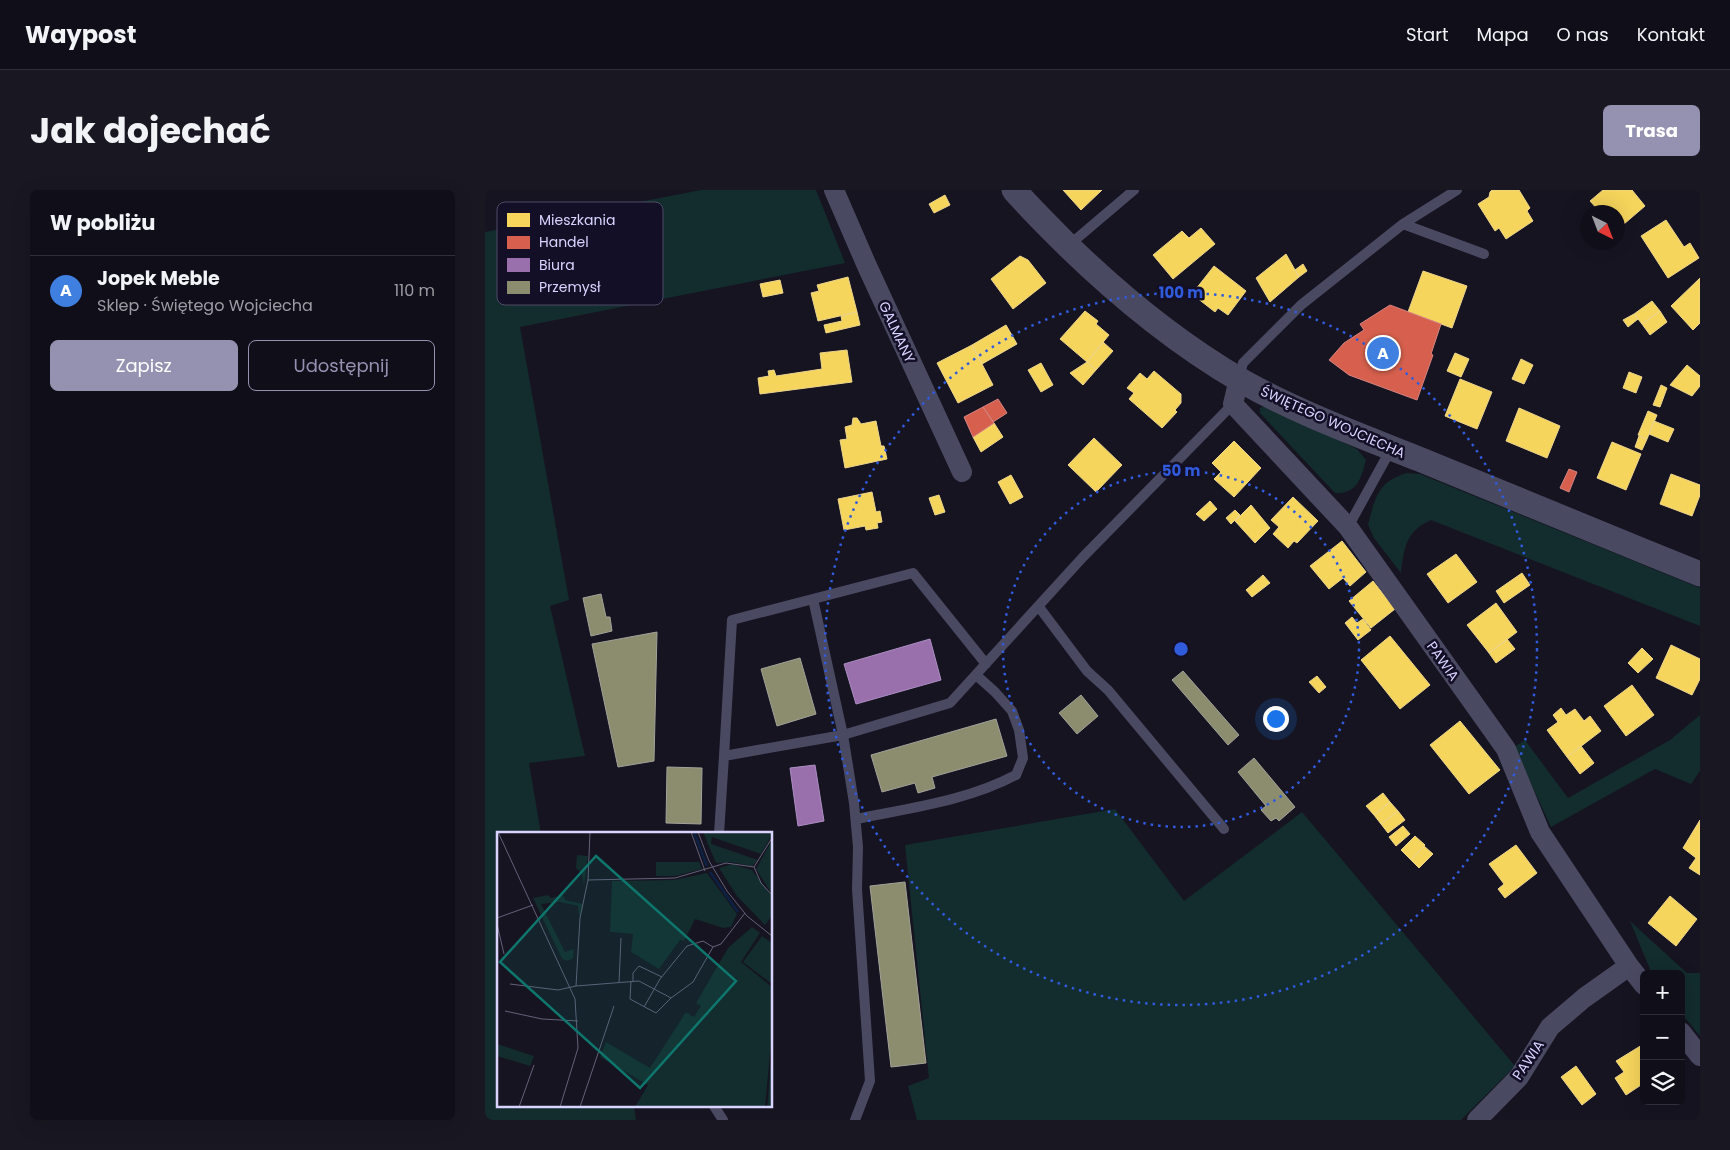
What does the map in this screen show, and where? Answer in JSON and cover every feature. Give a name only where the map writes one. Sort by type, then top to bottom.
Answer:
[{"type":"street","name":"GALMANY","points":[[834,190],[962,472]]},
{"type":"street","name":"ŚWIĘTEGO WOJCIECHA","points":[[1014,190],[1082,261],[1133,306],[1180,341],[1239,379],[1296,408],[1700,574]]},
{"type":"street","points":[[1233,404],[1239,379]]},
{"type":"street","name":"PAWIA","points":[[1233,404],[1348,527],[1506,749],[1539,832],[1640,980]]},
{"type":"street","name":"PAWIA","points":[[1477,1120],[1519,1076],[1550,1027],[1584,998],[1629,966]]},
{"type":"street","points":[[1685,1037],[1700,1056]]},
{"type":"lane","points":[[1068,246],[1134,190]]},
{"type":"lane","points":[[1239,379],[1243,364],[1301,304],[1403,224],[1457,190]]},
{"type":"lane","points":[[1403,224],[1483,254]]},
{"type":"lane","points":[[724,756],[843,735],[950,704],[1083,557],[1233,404]]},
{"type":"lane","points":[[1348,527],[1392,448]]},
{"type":"lane","points":[[719,832],[732,620],[913,573],[987,664]]},
{"type":"lane","points":[[813,599],[843,735],[859,847],[857,889],[870,1081],[855,1120]]},
{"type":"lane","points":[[1039,607],[1087,671],[1108,690],[1224,829]]},
{"type":"lane","points":[[856,819],[950,800],[993,787],[1016,775],[1023,758],[1019,730],[1012,711],[976,675]]},
{"type":"lane","points":[[715,1108],[723,1120]]},
{"type":"green space","points":[[701,190],[816,190],[845,263],[663,299],[663,202],[639,202]]},
{"type":"green space","points":[[497,230],[497,305],[632,305],[520,327],[569,600],[550,606],[585,756],[529,763],[541,832],[497,832],[497,1108],[634,1108],[636,1120],[485,1120],[485,232]]},
{"type":"green space","points":[[1265,406],[1357,449],[1366,460],[1357,484],[1348,491],[1335,493],[1260,413],[1260,408]]},
{"type":"green space","points":[[1407,473],[1420,474],[1700,588],[1700,626],[1431,520],[1416,529],[1411,535],[1405,548],[1401,573],[1374,538],[1368,525],[1379,492],[1397,476]]},
{"type":"green space","points":[[1700,715],[1700,771],[1691,784],[1655,769],[1551,827],[1514,747],[1525,740],[1568,798],[1670,740]]},
{"type":"green space","points":[[1115,809],[1184,901],[1302,812],[1515,1066],[1461,1120],[917,1120],[908,1086],[929,1078],[905,845]]},
{"type":"green space","points":[[1630,921],[1684,970],[1650,970]]},
{"type":"green space","points":[[1685,971],[1687,973],[1700,973],[1700,1036],[1685,1018]]},
{"type":"building: Mieszkania","points":[[1063,190],[1102,190],[1081,210]]},
{"type":"building: Mieszkania","points":[[1492,190],[1519,190],[1530,208],[1527,211],[1533,221],[1506,239],[1499,228],[1495,231],[1478,204],[1489,197]]},
{"type":"building: Mieszkania","points":[[1603,190],[1632,190],[1645,206],[1625,223],[1625,205],[1594,205],[1590,201]]},
{"type":"building: Mieszkania","points":[[945,195],[950,205],[934,213],[929,204]]},
{"type":"building: Mieszkania","points":[[1666,220],[1684,247],[1690,243],[1699,258],[1668,278],[1641,236]]},
{"type":"building: Mieszkania","points":[[1201,228],[1215,244],[1173,279],[1153,255],[1182,231],[1189,238]]},
{"type":"building: Mieszkania","points":[[1286,254],[1299,277],[1270,302],[1256,278]]},
{"type":"building: Mieszkania","points":[[1020,256],[1028,260],[1046,283],[1013,309],[991,279]]},
{"type":"building: Mieszkania","points":[[1303,264],[1307,271],[1299,277],[1295,270]]},
{"type":"building: Mieszkania","points":[[1214,266],[1246,291],[1228,315],[1218,308],[1215,312],[1192,294]]},
{"type":"building: Mieszkania","points":[[1423,271],[1467,286],[1452,328],[1408,312]]},
{"type":"building: Mieszkania","points":[[848,277],[857,312],[818,321],[811,293],[819,291],[817,285]]},
{"type":"building: Mieszkania","points":[[1700,278],[1700,323],[1693,330],[1671,306]]},
{"type":"building: Mieszkania","points":[[780,280],[783,293],[763,297],[760,284]]},
{"type":"building: Mieszkania","points":[[1652,301],[1660,311],[1642,324],[1634,314]]},
{"type":"building: Mieszkania","points":[[1085,311],[1098,321],[1096,324],[1109,335],[1087,362],[1060,339]]},
{"type":"building: Mieszkania","points":[[1660,311],[1667,322],[1650,335],[1642,324]]},
{"type":"building: Mieszkania","points":[[857,312],[860,325],[826,333],[824,325],[842,321],[841,316]]},
{"type":"building: Mieszkania","points":[[1634,314],[1638,319],[1628,327],[1623,320]]},
{"type":"building: Mieszkania","points":[[1006,325],[1017,344],[982,364],[972,345]]},
{"type":"building: Mieszkania","points":[[1103,342],[1113,351],[1096,370],[1087,362]]},
{"type":"building: Mieszkania","points":[[972,345],[993,385],[958,403],[937,363]]},
{"type":"building: Mieszkania","points":[[847,350],[852,382],[760,394],[758,378],[769,376],[768,371],[774,370],[776,376],[822,369],[820,353]]},
{"type":"building: Mieszkania","points":[[1455,353],[1469,359],[1461,377],[1447,371]]},
{"type":"building: Mieszkania","points":[[1521,359],[1533,365],[1524,384],[1512,379]]},
{"type":"building: Mieszkania","points":[[1087,362],[1096,370],[1083,385],[1070,373]]},
{"type":"building: Mieszkania","points":[[1041,363],[1053,385],[1041,392],[1028,370]]},
{"type":"building: Mieszkania","points":[[1687,365],[1700,376],[1700,386],[1692,396],[1670,385]]},
{"type":"building: Mieszkania","points":[[1154,371],[1181,394],[1181,403],[1175,410],[1177,412],[1162,428],[1129,399],[1134,393],[1127,388],[1140,373],[1147,379]]},
{"type":"building: Mieszkania","points":[[1629,372],[1642,377],[1636,393],[1623,388]]},
{"type":"building: Mieszkania","points":[[1460,379],[1492,392],[1477,429],[1445,416]]},
{"type":"building: Mieszkania","points":[[1661,385],[1667,388],[1660,407],[1653,405]]},
{"type":"building: Mieszkania","points":[[1519,408],[1560,426],[1547,458],[1506,441]]},
{"type":"building: Mieszkania","points":[[1648,411],[1657,415],[1647,439],[1638,435]]},
{"type":"building: Mieszkania","points":[[853,418],[857,418],[861,424],[876,421],[881,446],[884,446],[887,459],[845,468],[840,440],[847,439],[845,427],[852,425]]},
{"type":"building: Mieszkania","points":[[1654,421],[1674,429],[1668,442],[1649,434]]},
{"type":"building: Mieszkania","points":[[994,423],[1003,437],[981,452],[973,437]]},
{"type":"building: Mieszkania","points":[[1639,436],[1647,439],[1642,450],[1635,447]]},
{"type":"building: Mieszkania","points":[[1094,438],[1122,465],[1096,492],[1068,465]]},
{"type":"building: Mieszkania","points":[[1234,441],[1261,468],[1234,497],[1214,479],[1221,472],[1212,463]]},
{"type":"building: Mieszkania","points":[[1612,442],[1641,454],[1626,490],[1597,478]]},
{"type":"building: Mieszkania","points":[[1671,474],[1700,485],[1700,495],[1692,516],[1660,504]]},
{"type":"building: Mieszkania","points":[[1011,475],[1023,497],[1010,504],[998,482]]},
{"type":"building: Mieszkania","points":[[872,492],[876,512],[880,511],[882,522],[877,523],[878,528],[866,530],[865,526],[844,530],[838,499]]},
{"type":"building: Mieszkania","points":[[939,495],[945,512],[935,515],[929,498]]},
{"type":"building: Mieszkania","points":[[1293,497],[1318,521],[1297,543],[1294,541],[1288,548],[1273,534],[1279,527],[1271,520]]},
{"type":"building: Mieszkania","points":[[1210,501],[1217,509],[1204,521],[1196,514]]},
{"type":"building: Mieszkania","points":[[1251,505],[1270,528],[1255,543],[1235,521]]},
{"type":"building: Mieszkania","points":[[1235,510],[1240,515],[1231,524],[1226,518]]},
{"type":"building: Mieszkania","points":[[1342,541],[1366,572],[1350,586],[1343,578],[1329,589],[1310,566]]},
{"type":"building: Mieszkania","points":[[1456,554],[1477,582],[1448,603],[1427,574]]},
{"type":"building: Mieszkania","points":[[1522,573],[1530,585],[1504,603],[1496,591]]},
{"type":"building: Mieszkania","points":[[1263,575],[1270,583],[1252,597],[1246,590]]},
{"type":"building: Mieszkania","points":[[1373,581],[1395,609],[1371,628],[1349,601]]},
{"type":"building: Mieszkania","points":[[1496,603],[1517,632],[1489,653],[1467,625]]},
{"type":"building: Mieszkania","points":[[1352,617],[1357,623],[1363,619],[1371,630],[1358,640],[1345,623]]},
{"type":"building: Mieszkania","points":[[1390,636],[1430,685],[1400,709],[1361,660]]},
{"type":"building: Mieszkania","points":[[1507,639],[1515,649],[1496,663],[1489,653]]},
{"type":"building: Mieszkania","points":[[1671,645],[1700,659],[1700,679],[1692,695],[1656,678]]},
{"type":"building: Mieszkania","points":[[1642,648],[1653,659],[1638,673],[1628,663]]},
{"type":"building: Mieszkania","points":[[1317,676],[1326,687],[1319,693],[1309,682]]},
{"type":"building: Mieszkania","points":[[1632,685],[1654,715],[1626,736],[1604,706]]},
{"type":"building: Mieszkania","points":[[1561,708],[1566,715],[1575,709],[1584,721],[1590,716],[1601,731],[1567,757],[1547,730],[1558,722],[1553,715]]},
{"type":"building: Mieszkania","points":[[1460,721],[1500,770],[1469,794],[1430,745]]},
{"type":"building: Mieszkania","points":[[1581,746],[1594,763],[1580,774],[1567,757]]},
{"type":"building: Mieszkania","points":[[1383,793],[1390,802],[1374,815],[1366,806]]},
{"type":"building: Mieszkania","points":[[1390,802],[1398,811],[1381,824],[1374,815]]},
{"type":"building: Mieszkania","points":[[1398,811],[1405,820],[1388,833],[1381,824]]},
{"type":"building: Mieszkania","points":[[1700,820],[1700,875],[1689,868],[1696,858],[1683,848]]},
{"type":"building: Mieszkania","points":[[1403,826],[1410,834],[1396,846],[1389,837]]},
{"type":"building: Mieszkania","points":[[1415,836],[1425,845],[1411,860],[1401,850]]},
{"type":"building: Mieszkania","points":[[1516,845],[1537,873],[1505,898],[1498,889],[1504,884],[1489,864]]},
{"type":"building: Mieszkania","points":[[1424,846],[1433,854],[1419,868],[1411,860]]},
{"type":"building: Mieszkania","points":[[1670,896],[1697,919],[1676,946],[1648,923]]},
{"type":"building: Mieszkania","points":[[1640,1046],[1640,1086],[1626,1095],[1615,1078],[1624,1072],[1616,1061]]},
{"type":"building: Mieszkania","points":[[1576,1066],[1596,1094],[1582,1105],[1561,1077]]},
{"type":"building: Handel","points":[[1390,305],[1441,324],[1431,354],[1433,355],[1417,400],[1349,375],[1329,360],[1344,343],[1364,330],[1360,324]]},
{"type":"building: Handel","points":[[998,399],[1007,413],[993,422],[983,407]]},
{"type":"building: Handel","points":[[983,407],[994,423],[973,437],[964,417]]},
{"type":"building: Handel","points":[[1569,469],[1577,472],[1569,492],[1560,488]]},
{"type":"building: Biura","points":[[930,639],[941,680],[856,704],[844,664]]},
{"type":"building: Biura","points":[[815,765],[824,821],[798,826],[790,768]]},
{"type":"building: Przemysł","points":[[601,594],[606,617],[610,617],[612,631],[591,636],[583,598]]},
{"type":"building: Przemysł","points":[[657,632],[654,761],[618,767],[592,644]]},
{"type":"building: Przemysł","points":[[800,658],[816,714],[777,726],[761,669]]},
{"type":"building: Przemysł","points":[[1183,671],[1239,735],[1228,745],[1172,680]]},
{"type":"building: Przemysł","points":[[1081,695],[1098,716],[1077,734],[1059,713]]},
{"type":"building: Przemysł","points":[[996,719],[1007,756],[932,777],[935,788],[918,793],[915,783],[882,792],[871,755]]},
{"type":"building: Przemysł","points":[[1254,758],[1295,807],[1279,821],[1276,818],[1271,821],[1261,810],[1266,806],[1238,772]]},
{"type":"building: Przemysł","points":[[667,767],[702,768],[701,824],[666,823]]},
{"type":"building: Przemysł","points":[[905,882],[926,1063],[891,1067],[870,886]]},
{"type":"place","name":"Jopek Meble","points":[[1383,353]]}]
